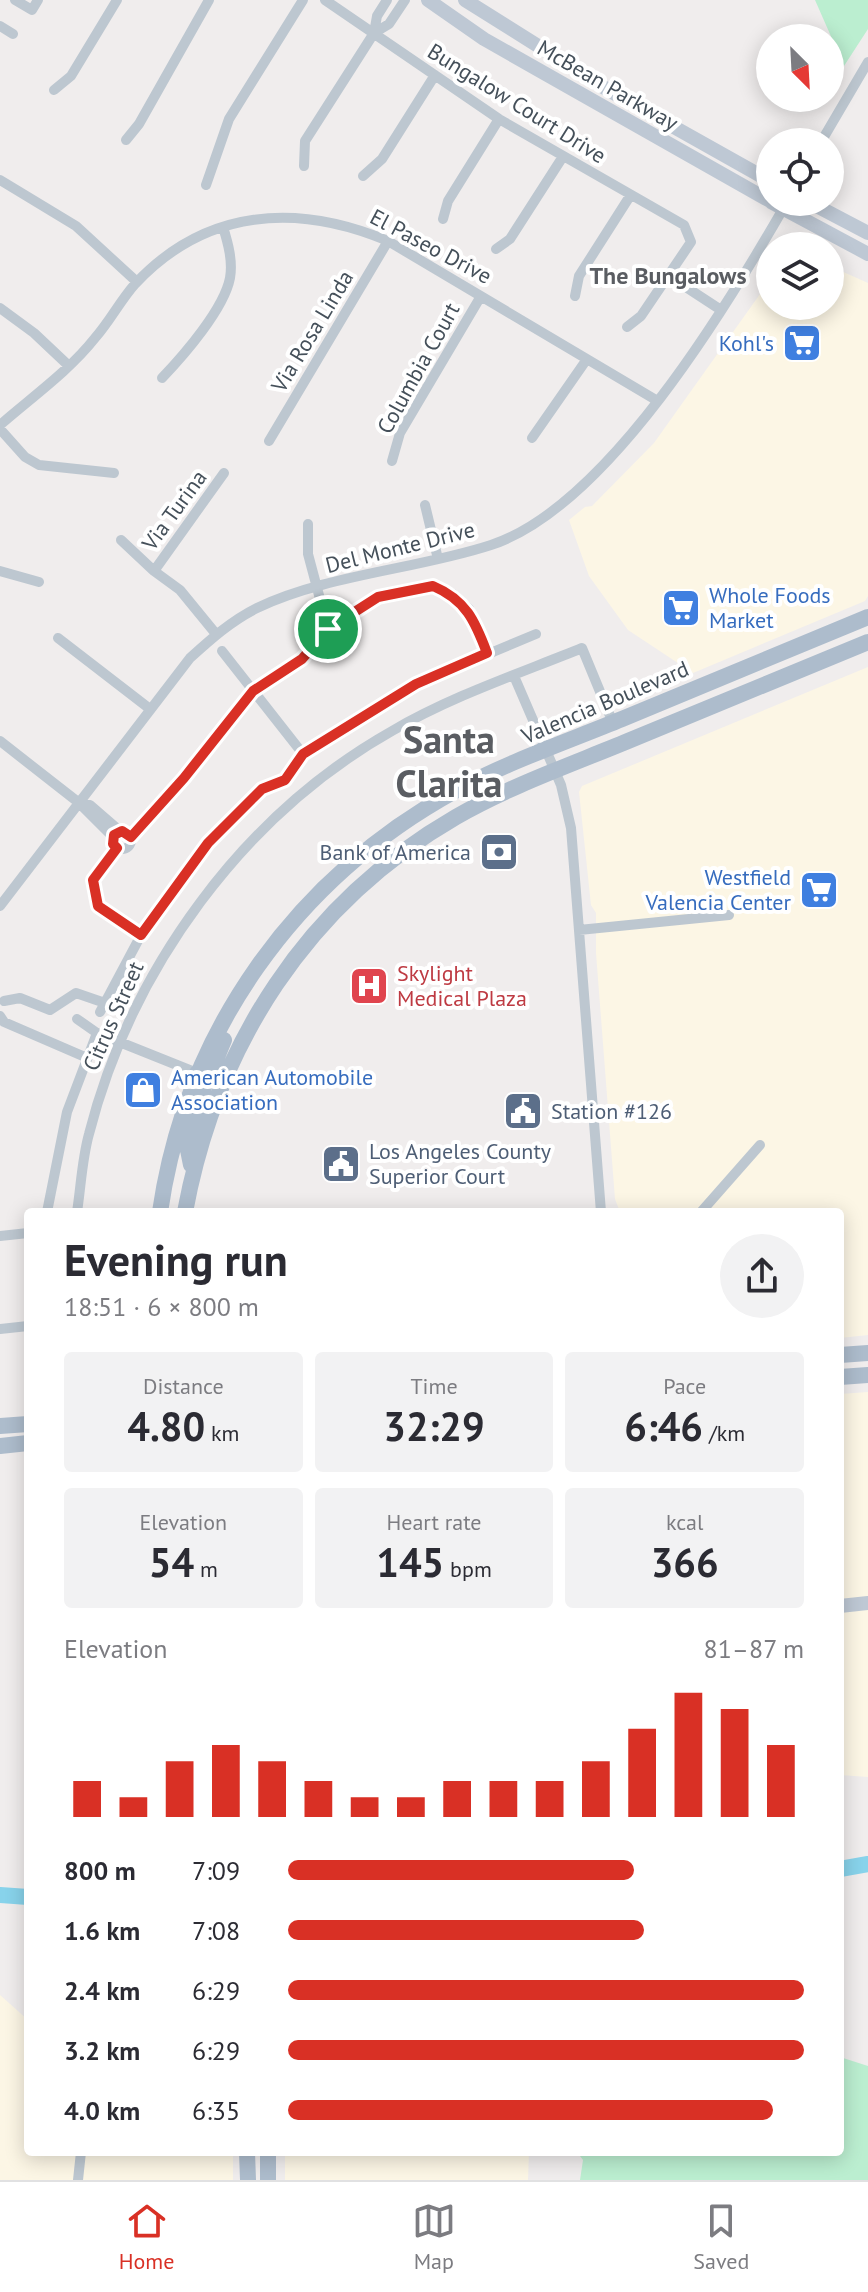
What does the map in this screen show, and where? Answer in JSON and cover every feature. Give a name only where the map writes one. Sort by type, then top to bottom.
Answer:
[{"type":"main road","name":"McBean Parkway","points":[[428,0],[484,39],[611,114],[756,191]]},
{"type":"main road","name":"McBean Parkway","points":[[473,2],[608,90],[756,173]]},
{"type":"main road","name":"McBean Parkway","points":[[801,216],[868,254]]},
{"type":"main road","points":[[836,216],[868,233]]},
{"type":"main road","name":"Valencia Boulevard","points":[[161,1208],[180,1120],[197,1073],[225,1016],[269,948],[320,889],[381,838],[432,804],[546,751],[868,617]]},
{"type":"main road","name":"Valencia Boulevard","points":[[186,1208],[192,1171],[220,1084],[270,991],[317,931],[372,876],[458,816],[555,772],[868,642]]},
{"type":"main road","points":[[372,876],[367,869],[368,860],[420,822],[432,804]]},
{"type":"main road","points":[[220,1084],[213,1067],[227,1034],[225,1016]]},
{"type":"main road","points":[[192,1171],[187,1145],[204,1087],[197,1073]]},
{"type":"main road","points":[[844,1355],[868,1353]]},
{"type":"main road","points":[[844,1377],[868,1375]]},
{"type":"main road","points":[[0,1426],[24,1424]]},
{"type":"main road","points":[[0,1446],[24,1443]]},
{"type":"main road","points":[[844,1606],[868,1603]]},
{"type":"main road","points":[[247,2156],[248,2180]]},
{"type":"main road","points":[[268,2156],[268,2180]]},
{"type":"street","points":[[15,0],[32,10],[38,0]]},
{"type":"street","points":[[54,90],[71,76],[117,0]]},
{"type":"street","points":[[126,140],[139,124],[209,0]]},
{"type":"street","points":[[206,185],[229,119],[303,0]]},
{"type":"street","name":"Bungalow Court Drive","points":[[325,0],[499,119],[562,158],[684,225],[690,233],[691,242],[669,276]]},
{"type":"street","points":[[304,166],[305,141],[374,33],[377,16],[387,0]]},
{"type":"street","points":[[374,33],[389,24],[405,0]]},
{"type":"street","points":[[0,26],[13,34]]},
{"type":"street","points":[[829,128],[868,62]]},
{"type":"street","points":[[363,176],[382,159],[435,75]]},
{"type":"street","points":[[443,219],[448,201],[499,119]]},
{"type":"street","points":[[496,249],[510,239],[562,158]]},
{"type":"street","points":[[0,180],[76,226],[137,282]]},
{"type":"street","points":[[575,296],[579,276],[630,196]]},
{"type":"street","name":"El Paseo Drive","points":[[0,427],[69,366],[95,338],[137,282],[178,248],[223,227],[245,221],[296,216],[349,225],[388,241],[656,400]]},
{"type":"street","name":"Del Monte Drive","points":[[0,906],[5,890],[190,658],[216,634],[259,607],[315,589],[502,541],[562,504],[618,451],[656,400],[721,310],[771,216]]},
{"type":"street","points":[[162,378],[184,355],[225,292],[231,265],[223,227]]},
{"type":"street","name":"Via Rosa Linda","points":[[269,441],[388,241]]},
{"type":"street","points":[[627,327],[641,316],[669,276],[721,310]]},
{"type":"street","name":"Columbia Court","points":[[392,461],[400,433],[481,296]]},
{"type":"street","points":[[0,308],[34,333],[69,366]]},
{"type":"street","points":[[532,438],[587,359]]},
{"type":"street","points":[[0,427],[25,457],[39,465],[114,473]]},
{"type":"street","name":"Via Turina","points":[[121,540],[154,571],[224,473]]},
{"type":"street","points":[[425,505],[438,559]]},
{"type":"street","points":[[308,524],[315,589],[328,629]]},
{"type":"street","points":[[0,571],[39,582]]},
{"type":"street","points":[[154,571],[187,596],[216,634]]},
{"type":"street","points":[[117,848],[129,847],[131,837],[193,768],[253,691],[302,659],[328,629],[378,597],[433,586],[453,594],[469,609],[487,653]]},
{"type":"street","points":[[85,1057],[1,1012],[20,998],[50,1010],[76,993],[102,1008],[141,935],[208,843],[262,789],[285,780],[303,754],[416,684],[536,634]]},
{"type":"street","points":[[58,638],[150,709]]},
{"type":"street","name":"Citrus Street","points":[[78,1208],[88,1136],[120,1042],[163,954],[216,883],[269,825],[348,760],[389,732],[463,695],[582,648],[613,723]]},
{"type":"street","points":[[222,651],[303,754]]},
{"type":"street","points":[[514,676],[555,772],[571,828],[601,1208]]},
{"type":"street","points":[[0,741],[116,834],[131,837]]},
{"type":"street","points":[[116,834],[117,848],[93,880],[98,906],[141,935]]},
{"type":"street","points":[[579,930],[729,915]]},
{"type":"street","points":[[77,1019],[97,1033],[197,1073]]},
{"type":"street","points":[[48,1208],[67,1112],[85,1057],[97,1033]]},
{"type":"street","points":[[705,1208],[760,1145]]},
{"type":"street","points":[[0,1236],[24,1233]]},
{"type":"street","points":[[0,1329],[24,1326]]},
{"type":"street","points":[[78,2180],[81,2156]]},
{"type":"shaded area","points":[[844,272],[868,283],[868,596],[865,601],[693,673],[628,630],[589,576],[569,520],[585,507],[592,506],[654,443],[756,300],[756,320],[844,320]]},
{"type":"shaded area","points":[[868,667],[868,1335],[844,1338],[844,1208],[618,1208],[615,1199],[596,953],[596,913],[591,905],[579,792],[582,786]]},
{"type":"shaded area","points":[[868,1392],[868,1777],[844,1775],[844,1394]]},
{"type":"shaded area","points":[[0,1995],[24,2016],[24,2156],[233,2156],[233,2180],[0,2180]]},
{"type":"shaded area","points":[[285,2156],[529,2156],[528,2180],[285,2180]]},
{"type":"green space","points":[[815,0],[868,0],[868,29],[844,66],[844,24],[826,24]]},
{"type":"green space","points":[[844,2058],[868,2066],[868,2180],[580,2180],[583,2160],[580,2156],[844,2156]]},
{"type":"waterway","points":[[844,1868],[868,1864]]},
{"type":"waterway","points":[[0,1895],[24,1897]]},
{"type":"place","name":"Kohl's","points":[[802,343]]},
{"type":"place","name":"Whole Foods Market","points":[[681,608]]},
{"type":"place","name":"Bank of America","points":[[499,852]]},
{"type":"place","name":"Westfield Valencia Center","points":[[819,890]]},
{"type":"place","name":"Skylight Medical Plaza","points":[[369,986]]},
{"type":"place","name":"American Automobile Association","points":[[143,1090]]},
{"type":"place","name":"Station #126","points":[[523,1111]]},
{"type":"place","name":"Los Angeles County Superior Court","points":[[341,1164]]},
{"type":"district","name":"The Bungalows","points":[[668,275]]},
{"type":"district","name":"Santa Clarita","points":[[449,760]]},
{"type":"route","points":[[433,586],[453,594],[469,609],[487,653],[416,684],[303,754],[285,780],[262,789],[208,843],[141,935],[98,906],[93,880],[117,848],[113,844],[114,835],[122,831],[131,837],[184,778],[253,691],[302,659],[328,629],[378,597],[409,588],[433,586]]}]
